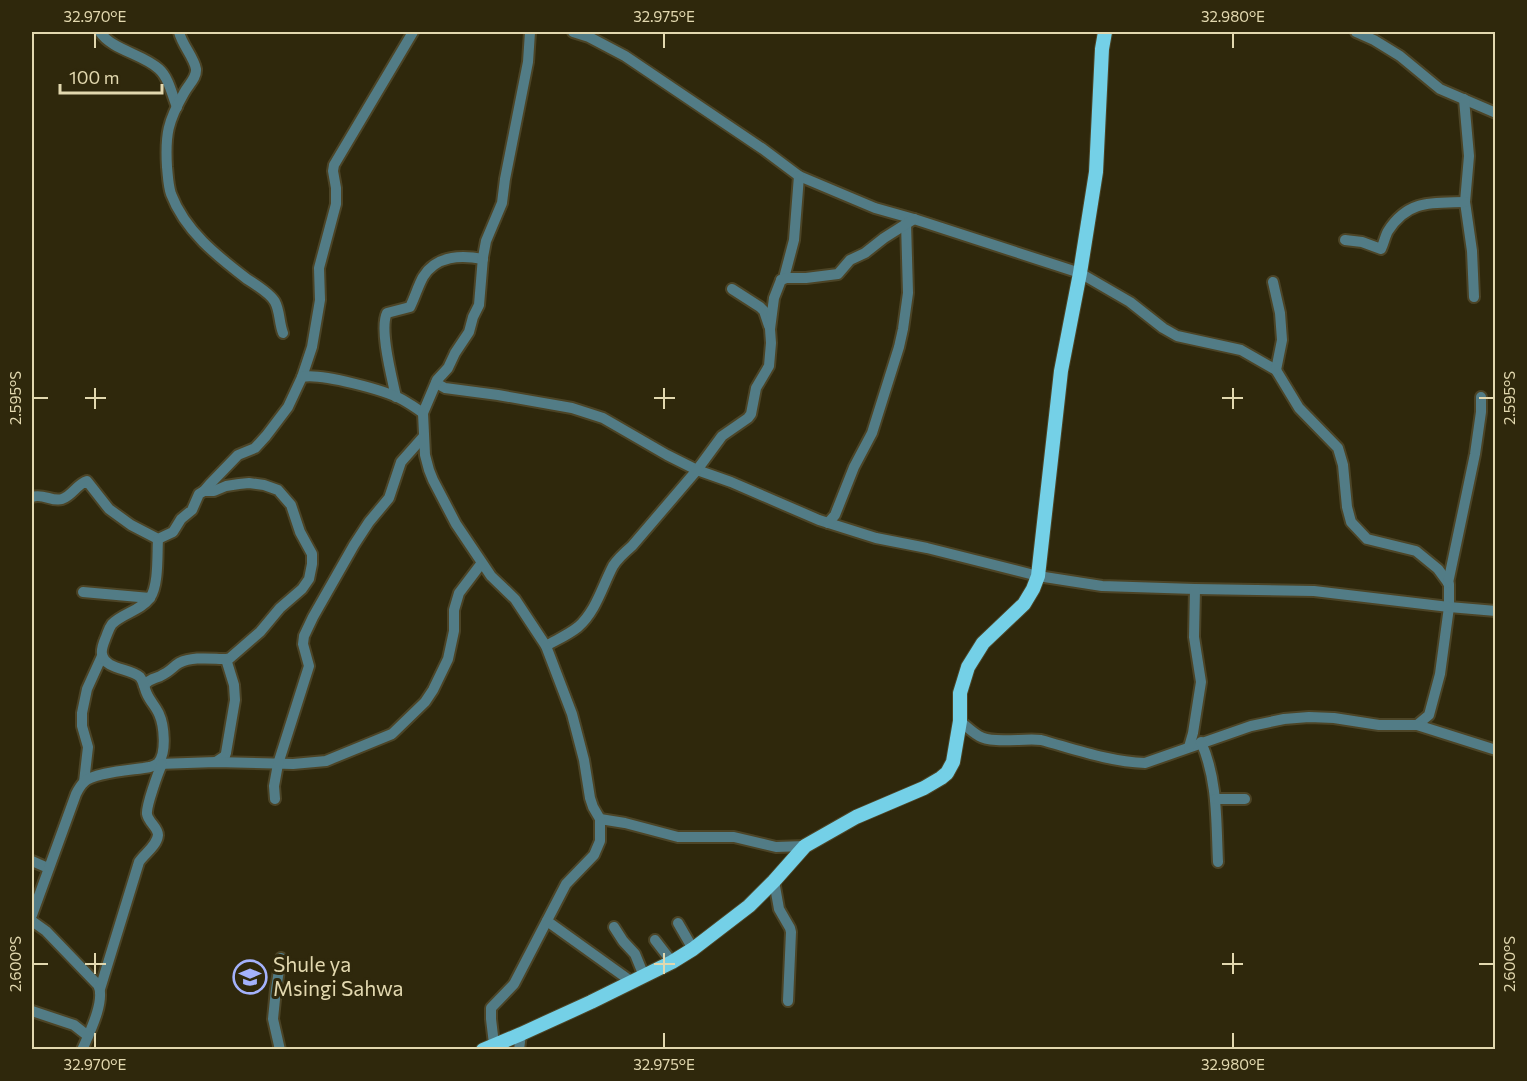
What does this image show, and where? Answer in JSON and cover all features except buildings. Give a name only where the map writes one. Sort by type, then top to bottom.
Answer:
[{"type":"main road","points":[[489,1047],[591,1002],[672,962],[743,912],[774,882],[805,846],[856,817],[924,788],[947,773],[953,762],[960,721],[960,693],[968,667],[983,643],[1024,604],[1038,576],[1061,371],[1096,172],[1102,49],[1105,32]]},
{"type":"street","points":[[100,32],[118,46],[160,70],[177,107]]},
{"type":"street","points":[[179,32],[196,70],[194,80],[184,91],[172,116],[166,137],[169,185],[173,198],[196,235],[274,300],[283,333]]},
{"type":"street","points":[[158,539],[173,532],[181,519],[192,510],[200,494],[238,455],[255,448],[288,407],[312,346],[320,300],[319,268],[336,204],[334,165],[413,32]]},
{"type":"street","points":[[489,1047],[491,1008],[514,984],[560,893],[594,855],[600,841],[600,819],[592,807],[584,760],[572,714],[546,646],[515,599],[495,581],[481,564],[456,524],[433,480],[425,454],[423,413],[436,383],[448,369],[455,353],[470,332],[473,317],[479,305],[483,259],[487,238],[502,203],[504,179],[528,62],[530,32]]},
{"type":"street","points":[[573,32],[590,37],[625,56],[763,149],[798,176],[910,221],[1080,273],[1130,302],[1171,333],[1241,350],[1276,370],[1299,408],[1338,448],[1343,465],[1347,507],[1351,522],[1366,539],[1416,551],[1438,568],[1448,583]]},
{"type":"street","points":[[1356,32],[1400,56],[1440,90],[1496,113]]},
{"type":"street","points":[[1464,99],[1469,156],[1465,202],[1472,251],[1474,297]]},
{"type":"street","points":[[546,646],[577,627],[585,619],[621,555],[632,546],[697,470],[722,436],[751,414],[756,388],[769,366],[774,298],[784,278],[794,240],[798,176]]},
{"type":"street","points":[[1345,240],[1362,242],[1381,249],[1387,232],[1411,208],[1429,204],[1465,202]]},
{"type":"street","points":[[781,280],[838,274],[850,260],[865,253],[910,221]]},
{"type":"street","points":[[828,523],[835,515],[854,466],[872,432],[899,347],[908,293],[910,221]]},
{"type":"street","points":[[396,397],[387,355],[384,319],[387,313],[410,307],[423,278],[436,264],[454,257],[483,259]]},
{"type":"street","points":[[1273,282],[1280,313],[1282,340],[1276,370]]},
{"type":"street","points":[[732,289],[764,311],[770,329]]},
{"type":"street","points":[[302,376],[322,377],[383,392],[423,413]]},
{"type":"street","points":[[436,383],[445,388],[498,395],[589,413],[603,418],[697,470],[828,523],[876,538],[927,548],[1038,576],[1102,586],[1314,591],[1449,607],[1496,610]]},
{"type":"street","points":[[1417,725],[1431,710],[1440,674],[1449,607],[1448,583],[1475,454],[1481,397]]},
{"type":"street","points":[[275,799],[274,786],[278,764],[309,666],[303,644],[304,636],[354,545],[389,498],[401,462],[424,436]]},
{"type":"street","points":[[32,497],[41,495],[58,500],[68,496],[87,481],[109,509],[131,525],[158,539]]},
{"type":"street","points":[[144,685],[151,678],[163,675],[178,663],[186,660],[203,658],[226,660],[260,632],[280,608],[307,584],[311,573],[312,554],[300,532],[291,506],[278,490],[249,483],[204,491]]},
{"type":"street","points":[[84,782],[88,747],[82,726],[82,713],[87,689],[102,656],[102,646],[110,627],[140,608],[154,589],[158,539]]},
{"type":"street","points":[[32,915],[76,794],[90,777],[144,769],[160,764],[326,762],[392,734],[433,690],[447,659],[455,626],[454,610],[459,593],[481,564]]},
{"type":"street","points":[[1189,747],[1201,682],[1194,637],[1195,589]]},
{"type":"street","points":[[83,591],[150,597]]},
{"type":"street","points":[[82,1050],[100,1000],[100,989],[139,862],[158,835],[157,830],[148,819],[147,809],[162,757],[164,740],[158,711],[147,696],[143,681],[136,675],[107,663],[102,656]]},
{"type":"street","points":[[216,762],[226,753],[235,704],[234,685],[226,660]]},
{"type":"street","points":[[960,721],[979,736],[990,740],[1041,740],[1108,758],[1138,763],[1145,763],[1251,726],[1284,719],[1324,717],[1379,725],[1417,725],[1496,750]]},
{"type":"street","points":[[1201,742],[1209,760],[1215,799],[1218,862]]},
{"type":"street","points":[[1215,799],[1245,799]]},
{"type":"street","points":[[600,819],[678,837],[734,837],[776,847],[805,846]]},
{"type":"street","points":[[32,861],[48,868]]},
{"type":"street","points":[[774,882],[779,909],[791,932],[788,1001]]},
{"type":"street","points":[[32,921],[46,931],[98,984],[100,989]]},
{"type":"street","points":[[547,921],[638,979]]},
{"type":"street","points":[[678,923],[693,949]]},
{"type":"street","points":[[614,927],[635,954],[638,979]]},
{"type":"street","points":[[655,940],[672,962]]},
{"type":"street","points":[[280,1050],[273,1019],[281,958]]},
{"type":"street","points":[[32,1011],[74,1025],[88,1036]]},
{"type":"street","points":[[519,1050],[521,1034]]},
{"type":"place","name":"Shule ya Msingi Sahwa","points":[[250,977]]}]
